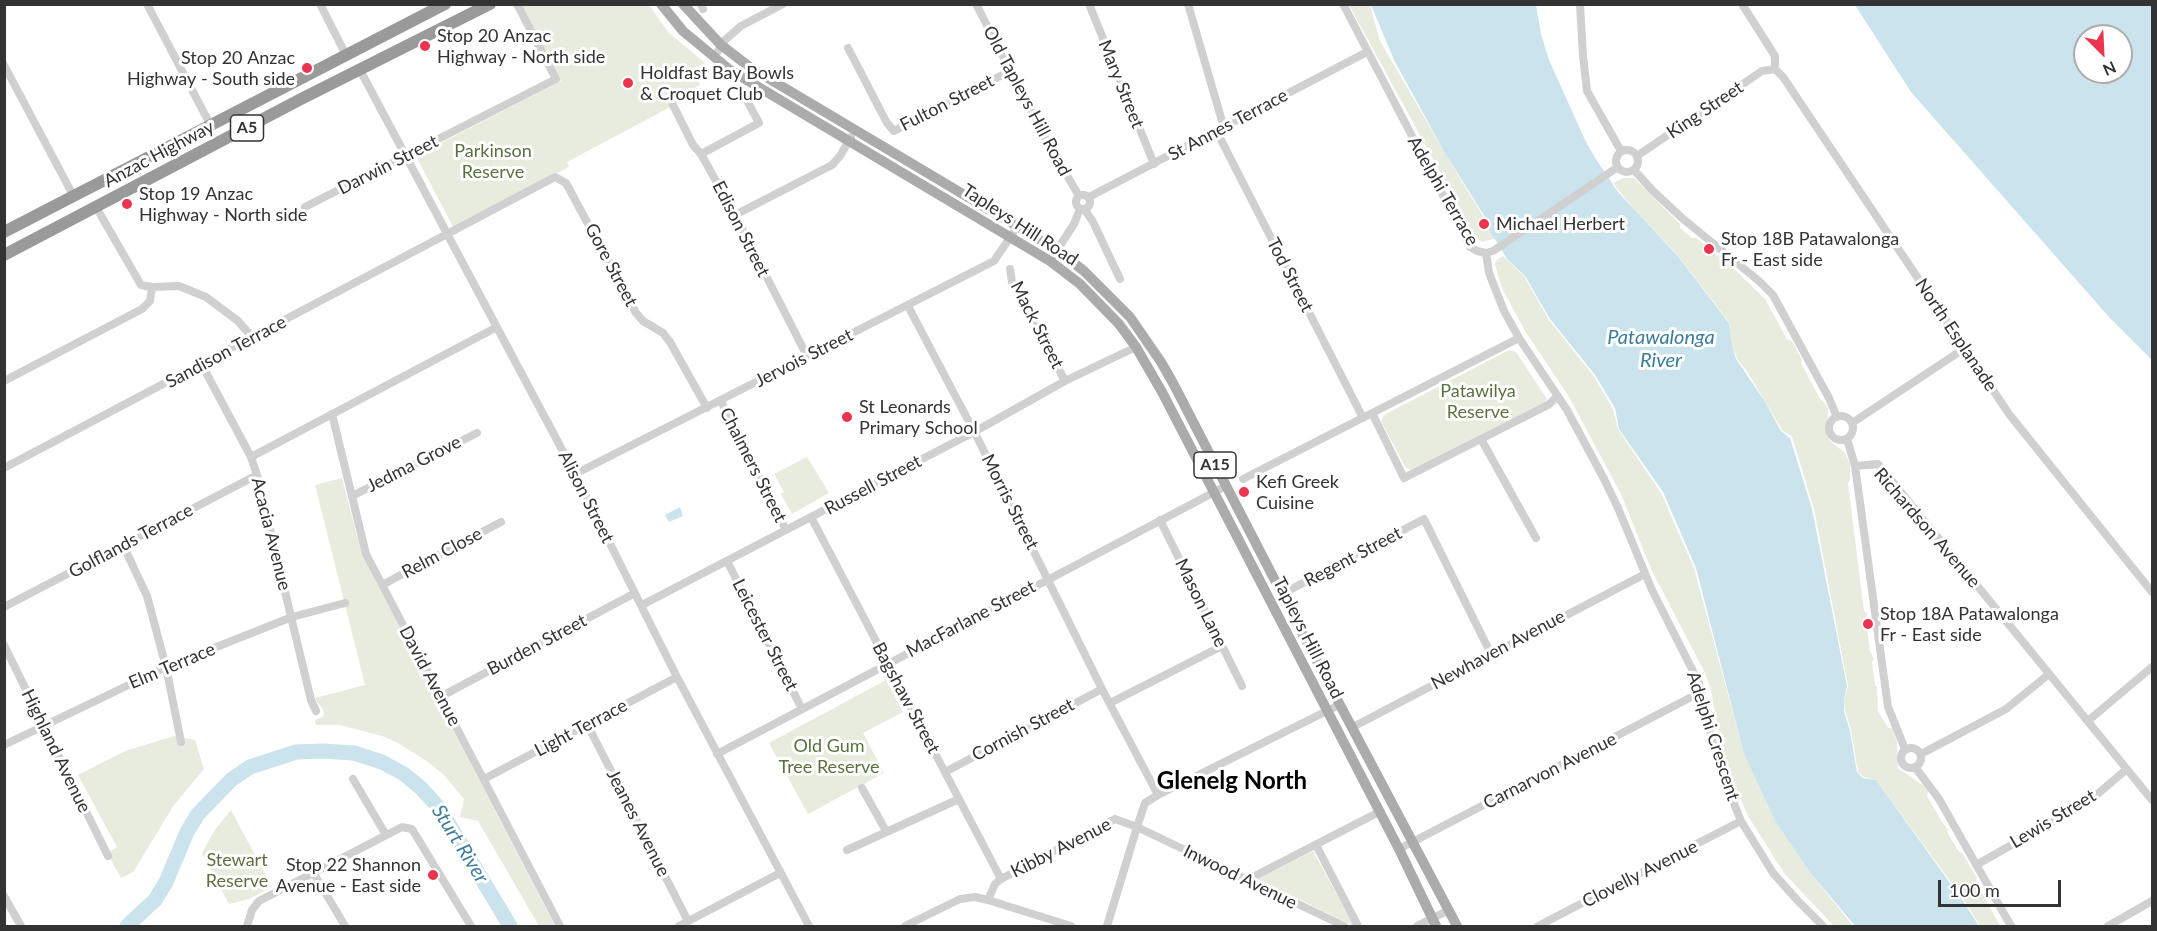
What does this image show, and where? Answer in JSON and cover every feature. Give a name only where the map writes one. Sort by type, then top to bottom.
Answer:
[{"type":"highway","name":"Anzac Highway","points":[[9,230],[445,4]]},
{"type":"highway","name":"Anzac Highway","points":[[8,253],[301,99],[490,4]]},
{"type":"highway","points":[[422,15],[422,20],[429,27],[443,27]]},
{"type":"highway","points":[[406,24],[412,25],[417,30],[420,35],[418,39]]},
{"type":"highway","points":[[284,87],[290,99],[301,99]]},
{"type":"highway","points":[[270,95],[275,97],[279,103],[280,111]]},
{"type":"highway","points":[[9,230],[20,239],[34,239]]},
{"type":"highway","points":[[4,237],[10,243],[8,253]]},
{"type":"main road","name":"Tapleys Hill Road","points":[[661,4],[683,31],[730,70],[1050,261],[1080,284],[1102,305],[1136,347],[1162,392],[1399,849],[1434,923]]},
{"type":"main road","name":"Tapleys Hill Road","points":[[683,4],[722,45],[752,68],[1057,250],[1107,291],[1130,316],[1173,383],[1339,705],[1457,927]]},
{"type":"street","points":[[147,4],[211,126]]},
{"type":"street","points":[[320,4],[346,55]]},
{"type":"street","name":"Darwin Street","points":[[305,207],[556,79],[517,4]]},
{"type":"street","points":[[714,57],[722,45],[741,26],[783,4]]},
{"type":"street","name":"Old Tapleys Hill Road","points":[[976,4],[1079,196]]},
{"type":"street","name":"Mary Street","points":[[1089,4],[1154,164]]},
{"type":"street","name":"Tod Street","points":[[1188,4],[1220,130],[1363,418]]},
{"type":"street","name":"Adelphi Terrace","points":[[1344,4],[1470,247],[1486,253],[1489,273],[1495,290],[1519,338],[1558,396],[1613,497]]},
{"type":"street","points":[[1580,4],[1587,91],[1621,151]]},
{"type":"street","name":"North Esplanade","points":[[1742,4],[1775,56],[1775,69],[1783,77],[2009,414],[2152,592]]},
{"type":"street","name":"Fulton Street","points":[[848,48],[887,123],[894,131],[1010,71]]},
{"type":"street","name":"St Annes Terrace","points":[[1089,198],[1367,52]]},
{"type":"street","points":[[4,64],[74,197]]},
{"type":"street","name":"King Street","points":[[1637,156],[1762,71],[1775,69]]},
{"type":"street","name":"Alison Street","points":[[360,70],[575,474],[677,677],[809,927]]},
{"type":"street","points":[[701,154],[759,123],[742,91]]},
{"type":"street","name":"Edison Street","points":[[673,105],[693,145],[701,154],[735,215],[807,356]]},
{"type":"street","points":[[735,215],[832,165],[840,156],[855,129]]},
{"type":"street","points":[[1486,253],[1497,248],[1615,169],[1627,172],[1634,170],[1638,163],[1637,156],[1632,151],[1621,151]]},
{"type":"street","points":[[1615,169],[1616,159],[1621,151]]},
{"type":"street","points":[[1634,170],[1682,218],[1773,295],[1837,417]]},
{"type":"street","name":"Sandison Terrace","points":[[4,468],[555,177],[559,178]]},
{"type":"street","name":"Gore Street","points":[[559,178],[566,183],[636,313],[663,333],[670,342],[707,408]]},
{"type":"street","points":[[1050,261],[1082,209],[1090,204],[1089,198],[1085,195],[1079,196],[1076,203],[1082,209],[1094,222],[1120,279]]},
{"type":"street","points":[[96,207],[141,285],[179,286],[206,297],[238,321],[252,338]]},
{"type":"street","name":"Jervois Street","points":[[575,474],[994,261],[1017,226]]},
{"type":"street","name":"Mack Street","points":[[1010,269],[1012,282],[1065,381]]},
{"type":"street","points":[[4,381],[142,309],[150,301],[152,286]]},
{"type":"street","name":"Morris Street","points":[[908,306],[1158,795]]},
{"type":"street","points":[[251,457],[497,327]]},
{"type":"street","points":[[1243,479],[1519,338]]},
{"type":"street","name":"Russell Street","points":[[642,605],[974,432],[1065,381],[1136,347]]},
{"type":"street","points":[[1852,423],[1965,348]]},
{"type":"street","name":"Acacia Avenue","points":[[202,365],[251,457],[257,475],[311,700],[316,711]]},
{"type":"street","points":[[1372,413],[1404,478],[1548,405],[1558,396]]},
{"type":"street","name":"Chalmers Street","points":[[721,400],[786,530]]},
{"type":"street","name":"David Avenue","points":[[332,414],[366,554],[560,927]]},
{"type":"street","points":[[1837,417],[1848,418],[1852,423],[1853,430],[1847,439],[1835,439],[1830,433],[1831,422],[1837,417]]},
{"type":"street","name":"Jedma Grove","points":[[352,496],[477,433]]},
{"type":"street","points":[[1481,439],[1536,538]]},
{"type":"street","points":[[1847,439],[1855,466],[1888,707],[1905,749],[1901,757],[1902,763],[1906,767],[1915,767],[1920,764],[1921,754]]},
{"type":"street","name":"Richardson Avenue","points":[[1855,466],[1878,464],[2152,800]]},
{"type":"street","name":"Golflands Terrace","points":[[4,607],[257,475]]},
{"type":"street","name":"MacFarlane Street","points":[[717,754],[1226,486]]},
{"type":"street","name":"Adelphi Crescent","points":[[1613,497],[1645,574],[1699,682],[1717,761],[1741,821],[1773,873],[1822,926]]},
{"type":"street","name":"Bagshaw Street","points":[[811,517],[1001,879]]},
{"type":"street","name":"Regent Street","points":[[1282,594],[1424,519],[1491,654]]},
{"type":"street","name":"Mason Lane","points":[[1160,520],[1242,686]]},
{"type":"street","name":"Relm Close","points":[[382,585],[501,522]]},
{"type":"street","points":[[123,545],[147,596],[166,667],[181,742]]},
{"type":"street","name":"Leicester Street","points":[[727,561],[802,709]]},
{"type":"street","name":"Newhaven Avenue","points":[[1352,728],[1645,574]]},
{"type":"street","name":"Burden Street","points":[[440,697],[635,593]]},
{"type":"street","name":"Elm Terrace","points":[[4,745],[166,667],[292,617],[345,603]]},
{"type":"street","name":"Highland Avenue","points":[[4,645],[108,856]]},
{"type":"street","points":[[1110,703],[1222,646]]},
{"type":"street","points":[[2088,720],[2152,667]]},
{"type":"street","points":[[1921,754],[2006,709],[2049,674]]},
{"type":"street","name":"Light Terrace","points":[[484,779],[677,677]]},
{"type":"street","name":"Cornish Street","points":[[945,772],[1102,689]]},
{"type":"street","name":"Carnarvon Avenue","points":[[1399,849],[1701,692]]},
{"type":"street","name":"Kibby Avenue","points":[[988,900],[995,884],[1001,879],[1115,819],[1137,827],[1145,803],[1158,795],[1339,705]]},
{"type":"street","name":"Jeanes Avenue","points":[[587,724],[688,921]]},
{"type":"street","points":[[1905,749],[1914,748],[1921,754]]},
{"type":"street","points":[[1915,767],[1939,799],[2011,927]]},
{"type":"street","name":"Lewis Street","points":[[1976,865],[2088,802],[2127,769]]},
{"type":"street","points":[[353,778],[386,834]]},
{"type":"street","points":[[862,788],[886,831]]},
{"type":"street","points":[[847,850],[959,798]]},
{"type":"street","points":[[1247,880],[1379,812]]},
{"type":"street","name":"Clovelly Avenue","points":[[1538,927],[1741,821]]},
{"type":"street","points":[[248,927],[252,910],[259,900],[402,827],[412,829],[471,927]]},
{"type":"street","points":[[1107,927],[1137,827]]},
{"type":"street","name":"Inwood Avenue","points":[[1137,827],[1344,927]]},
{"type":"street","points":[[1316,844],[1358,927]]},
{"type":"street","points":[[313,872],[345,927]]},
{"type":"street","points":[[679,927],[780,873]]},
{"type":"street","points":[[4,896],[7,906],[21,927]]},
{"type":"street","points":[[905,927],[960,899],[975,897],[1071,927]]},
{"type":"street","points":[[2108,927],[2152,901]]},
{"type":"street","points":[[1417,927],[1434,923],[1449,910]]},
{"type":"green space","name":"Holdfast Bay Bowls & Croquet Club","points":[[521,5],[649,5],[669,33],[705,63],[693,70],[700,85],[674,99],[676,104],[567,162],[569,167],[453,227],[416,156],[561,81]]},
{"type":"green space","points":[[1349,5],[1370,5],[1380,41],[1497,238],[1482,242],[1476,238]]},
{"type":"green space","points":[[1623,178],[1634,178],[1680,224],[1680,228],[1732,267],[1765,299],[1787,339],[1792,341],[1820,399],[1828,408],[1827,436],[1845,453],[1850,464],[1848,483],[1864,611],[1867,613],[1870,651],[1874,659],[1872,662],[1877,687],[1878,711],[1888,728],[1892,728],[1897,742],[1898,768],[1928,791],[1927,796],[1948,829],[1947,832],[1977,878],[1976,882],[1999,924],[2004,926],[1980,926],[1964,900],[1876,780],[1864,777],[1858,772],[1851,730],[1845,711],[1844,699],[1848,686],[1814,509],[1792,437],[1782,430],[1747,371],[1737,359],[1729,322],[1676,253],[1633,208],[1613,183]]},
{"type":"green space","points":[[1503,256],[1524,276],[1549,320],[1593,375],[1613,409],[1618,429],[1661,493],[1694,568],[1744,754],[1775,821],[1809,871],[1853,926],[1834,926],[1784,873],[1748,816],[1732,779],[1720,742],[1711,689],[1704,671],[1652,571],[1621,494],[1569,397],[1525,331],[1501,286],[1495,264]]},
{"type":"green space","name":"Patawilya Reserve","points":[[1509,350],[1516,352],[1547,399],[1545,402],[1412,470],[1406,468],[1381,421],[1384,415]]},
{"type":"green space","points":[[807,457],[829,493],[792,514],[781,494],[784,492],[774,474]]},
{"type":"green space","points":[[342,478],[362,555],[555,926],[539,926],[478,821],[460,817],[464,799],[444,775],[398,743],[382,736],[340,725],[316,725],[315,720],[324,714],[315,698],[365,685],[315,485]]},
{"type":"green space","name":"Old Gum Tree Reserve","points":[[886,680],[903,712],[863,733],[884,773],[808,814],[769,743]]},
{"type":"green space","points":[[174,736],[195,740],[204,769],[174,805],[133,872],[121,878],[107,853],[117,847],[78,775],[125,751]]},
{"type":"green space","name":"Stewart Reserve","points":[[231,810],[272,887],[249,899],[229,904],[202,853],[214,831]]},
{"type":"green space","points":[[1313,851],[1354,926],[1257,879]]},
{"type":"water","name":"Patawalonga River","points":[[1371,5],[1536,5],[1541,34],[1549,60],[1597,161],[1618,192],[1677,255],[1729,323],[1736,359],[1764,400],[1781,431],[1790,438],[1812,509],[1847,686],[1844,711],[1857,772],[1863,778],[1876,780],[1979,926],[1855,926],[1809,871],[1775,821],[1744,754],[1696,568],[1663,492],[1619,429],[1615,408],[1595,375],[1550,319],[1525,276],[1507,259],[1491,233],[1485,217],[1445,153],[1394,60]]},
{"type":"water","points":[[1855,5],[2152,5],[2152,360],[2109,317],[1911,92]]},
{"type":"water","points":[[680,507],[683,516],[669,522],[665,515]]},
{"type":"waterway","name":"Sturt River","points":[[127,926],[155,900],[198,814],[231,780],[250,767],[296,752],[323,751],[354,753],[382,762],[404,774],[421,788],[440,809],[510,926]]},
{"type":"place","name":"Stop 20 Anzac Highway - North side","points":[[425,46]]},
{"type":"place","name":"Stop 20 Anzac Highway - South side","points":[[307,68]]},
{"type":"place","name":"Holdfast Bay Bowls & Croquet Club","points":[[628,83]]},
{"type":"place","name":"Stop 19 Anzac Highway - North side","points":[[127,204]]},
{"type":"place","name":"Michael Herbert","points":[[1484,224]]},
{"type":"place","name":"Stop 18B Patawalonga Fr - East side","points":[[1709,249]]},
{"type":"place","name":"St Leonards Primary School","points":[[847,417]]},
{"type":"place","name":"Kefi Greek Cuisine","points":[[1244,492]]},
{"type":"place","name":"Stop 18A Patawalonga Fr - East side","points":[[1868,624]]},
{"type":"place","name":"Stop 22 Shannon Avenue - East side","points":[[433,875]]},
{"type":"district","name":"Glenelg North","points":[[1232,781]]},
{"type":"park label","name":"Parkinson Reserve","points":[[493,161]]}]
